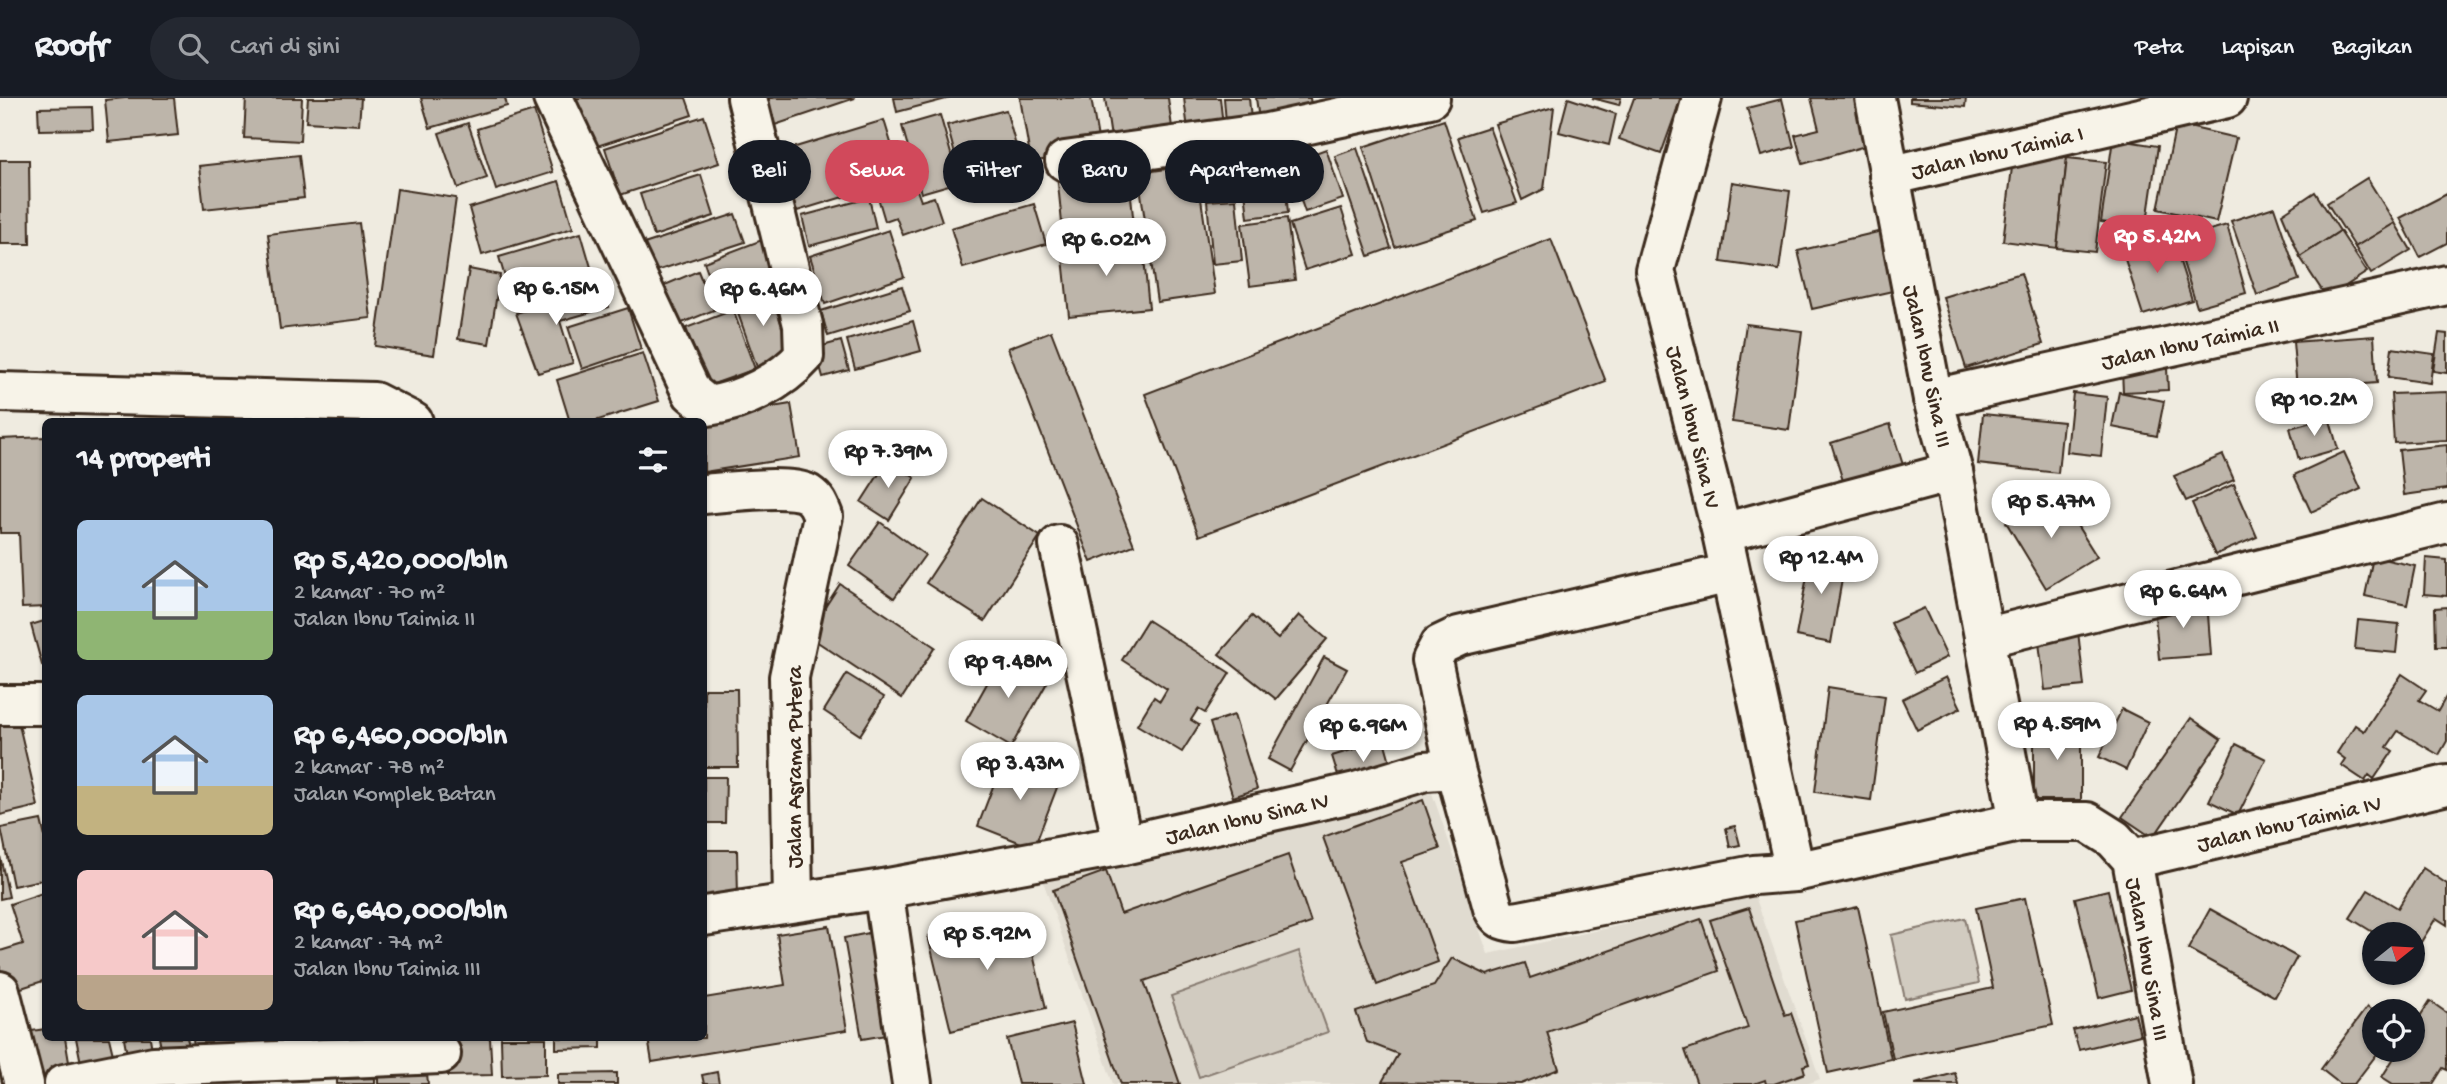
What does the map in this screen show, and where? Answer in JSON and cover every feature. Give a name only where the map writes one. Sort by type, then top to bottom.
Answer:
[{"type":"street","points":[[553,98],[692,393],[708,406],[725,403],[787,375],[804,356],[803,325],[747,98]]},
{"type":"street","points":[[1151,149],[1267,133],[1430,98]]},
{"type":"street","name":"Jalan Ibnu Sina IV","points":[[1702,98],[1655,270],[1722,533],[1795,872]]},
{"type":"street","name":"Jalan Ibnu Sina III","points":[[1875,98],[1933,399],[1953,472],[2019,822],[2087,822],[2114,839],[2132,859],[2172,1084]]},
{"type":"street","name":"Jalan Ibnu Taimia I","points":[[1889,176],[2128,109],[2227,98]]},
{"type":"street","name":"Jalan Ibnu Taimia II","points":[[1933,399],[2447,285]]},
{"type":"street","points":[[0,392],[374,402],[405,418]]},
{"type":"street","points":[[1722,533],[1953,472]]},
{"type":"street","name":"Jalan Asrama Putera","points":[[707,494],[767,489],[806,492],[818,502],[823,516],[789,677],[793,901]]},
{"type":"street","points":[[1984,638],[2447,523]]},
{"type":"street","points":[[1059,545],[1123,845]]},
{"type":"street","points":[[1730,573],[1459,636],[1440,645],[1432,660],[1455,769],[1498,918],[1515,922],[1754,875],[1795,872],[2019,822]]},
{"type":"street","points":[[0,705],[42,705]]},
{"type":"street","name":"Jalan Ibnu Sina IV","points":[[707,915],[883,889],[1123,845],[1356,792],[1425,771],[1455,769]]},
{"type":"street","name":"Jalan Ibnu Taimia IV","points":[[2132,859],[2447,785]]},
{"type":"street","points":[[883,889],[912,1084]]},
{"type":"street","points":[[0,991],[24,1084]]},
{"type":"street","points":[[64,1084],[154,1066],[441,1054]]},
{"type":"shaded area","points":[[1432,793],[1488,954],[1755,896],[1820,1079],[1807,1084],[1113,1084],[1043,881],[1109,858]]},
{"type":"shaded area","points":[[1965,918],[1979,983],[1905,999],[1891,935]]},
{"type":"shaded area","points":[[1299,951],[1328,1032],[1199,1077],[1171,996]]},
{"type":"building","points":[[174,98],[178,135],[109,142],[105,100]]},
{"type":"building","points":[[246,98],[302,98],[300,141],[244,138]]},
{"type":"building","points":[[308,98],[361,98],[359,125],[306,122]]},
{"type":"building","points":[[421,98],[505,98],[507,106],[430,128]]},
{"type":"building","points":[[572,98],[686,98],[692,115],[588,149]]},
{"type":"building","points":[[763,98],[855,98],[772,126]]},
{"type":"building","points":[[894,98],[950,98],[897,112]]},
{"type":"building","points":[[1020,98],[1091,98],[1098,140],[1058,140],[1058,157],[1044,160],[1044,140],[1027,140]]},
{"type":"building","points":[[1105,98],[1168,98],[1174,140],[1151,145],[1151,140],[1111,140]]},
{"type":"building","points":[[1184,98],[1220,98],[1224,135],[1189,138]]},
{"type":"building","points":[[1224,98],[1249,98],[1252,131],[1227,135]]},
{"type":"building","points":[[1256,98],[1310,98],[1313,119],[1260,127]]},
{"type":"building","points":[[1568,98],[1616,114],[1609,145],[1559,132]]},
{"type":"building","points":[[1592,98],[1621,98],[1619,105]]},
{"type":"building","points":[[1634,98],[1681,98],[1661,154],[1619,139]]},
{"type":"building","points":[[1811,98],[1859,98],[1872,144],[1803,164],[1795,135],[1819,129]]},
{"type":"building","points":[[1910,98],[1966,98],[1965,107],[1910,102]]},
{"type":"building","points":[[1782,99],[1794,147],[1761,156],[1747,108]]},
{"type":"building","points":[[92,107],[93,129],[39,130],[38,108]]},
{"type":"building","points":[[1554,107],[1544,189],[1522,200],[1495,124]]},
{"type":"building","points":[[1006,110],[1014,140],[951,140],[947,125]]},
{"type":"building","points":[[534,111],[553,172],[496,190],[477,129]]},
{"type":"building","points":[[940,115],[947,140],[943,140],[943,187],[929,191],[929,140],[906,140],[902,126]]},
{"type":"building","points":[[704,116],[719,163],[620,195],[605,148]]},
{"type":"building","points":[[884,120],[890,140],[825,140],[825,203],[794,212],[791,203],[811,203],[811,142]]},
{"type":"building","points":[[1444,120],[1477,221],[1395,247],[1363,147]]},
{"type":"building","points":[[468,123],[487,178],[458,188],[439,133]]},
{"type":"building","points":[[2176,124],[2236,138],[2216,222],[2158,209]]},
{"type":"building","points":[[1489,127],[1517,203],[1484,213],[1458,137]]},
{"type":"building","points":[[2113,139],[2158,146],[2146,229],[2101,222]]},
{"type":"building","points":[[1357,148],[1391,248],[1369,256],[1335,156]]},
{"type":"building","points":[[1326,149],[1343,199],[1305,212],[1302,203],[1324,203]]},
{"type":"building","points":[[2014,151],[2067,158],[2057,248],[2003,241]]},
{"type":"building","points":[[299,155],[304,198],[204,209],[199,166]]},
{"type":"building","points":[[2067,158],[2106,162],[2095,252],[2057,248]]},
{"type":"building","points":[[0,160],[29,160],[30,244],[0,244]]},
{"type":"building","points":[[1165,169],[1165,203],[1202,203],[1215,294],[1157,302],[1142,203],[1151,203],[1151,171]]},
{"type":"building","points":[[701,175],[714,216],[654,236],[640,194]]},
{"type":"building","points":[[2367,178],[2395,223],[2355,247],[2327,203]]},
{"type":"building","points":[[559,181],[573,228],[482,255],[469,208]]},
{"type":"building","points":[[1732,182],[1790,191],[1779,270],[1721,262]]},
{"type":"building","points":[[397,189],[456,198],[434,355],[375,346]]},
{"type":"building","points":[[2315,192],[2340,231],[2300,257],[2282,214]]},
{"type":"building","points":[[2447,194],[2447,243],[2420,257],[2400,218]]},
{"type":"building","points":[[934,197],[942,221],[903,235],[896,217],[885,221],[880,203],[929,203],[929,199]]},
{"type":"building","points":[[850,203],[870,203],[876,228],[809,246],[802,216]]},
{"type":"building","points":[[1060,203],[1132,203],[1135,236],[1064,243]]},
{"type":"building","points":[[1207,203],[1236,203],[1242,261],[1213,264]]},
{"type":"building","points":[[1246,203],[1287,203],[1288,213],[1248,218]]},
{"type":"building","points":[[1034,204],[1046,244],[963,268],[951,228]]},
{"type":"building","points":[[2274,207],[2299,280],[2257,295],[2231,221]]},
{"type":"building","points":[[1341,208],[1356,254],[1305,270],[1290,224]]},
{"type":"building","points":[[735,214],[745,242],[644,275],[635,247]]},
{"type":"building","points":[[1287,218],[1295,280],[1250,286],[1242,224]]},
{"type":"building","points":[[359,223],[371,318],[280,329],[268,234]]},
{"type":"building","points":[[2395,223],[2411,250],[2371,274],[2355,247]]},
{"type":"building","points":[[2227,225],[2246,293],[2197,307],[2176,240]]},
{"type":"building","points":[[889,230],[904,277],[825,304],[810,256]]},
{"type":"building","points":[[1882,231],[1897,290],[1812,309],[1798,251]]},
{"type":"building","points":[[2340,231],[2367,272],[2327,298],[2300,257]]},
{"type":"building","points":[[581,233],[595,281],[513,305],[499,257]]},
{"type":"building","points":[[2171,234],[2192,300],[2143,315],[2122,250]]},
{"type":"building","points":[[1142,239],[1149,308],[1069,316],[1062,248]]},
{"type":"building","points":[[1551,239],[1606,382],[1199,536],[1145,394]]},
{"type":"building","points":[[762,240],[774,272],[715,294],[704,262]]},
{"type":"building","points":[[469,269],[500,275],[489,344],[458,339]]},
{"type":"building","points":[[698,271],[714,310],[670,328],[653,290]]},
{"type":"building","points":[[2021,273],[2043,344],[1966,368],[1943,297]]},
{"type":"building","points":[[603,286],[609,307],[560,321],[573,363],[538,373],[516,313]]},
{"type":"building","points":[[902,286],[910,311],[828,336],[821,311]]},
{"type":"building","points":[[769,289],[792,354],[757,367],[734,302]]},
{"type":"building","points":[[628,308],[641,349],[582,369],[568,327]]},
{"type":"building","points":[[733,310],[755,369],[708,386],[686,328]]},
{"type":"building","points":[[913,321],[921,351],[855,369],[847,340]]},
{"type":"building","points":[[1746,324],[1802,331],[1789,430],[1732,422]]},
{"type":"building","points":[[1051,331],[1134,545],[1091,562],[1008,348]]},
{"type":"building","points":[[2439,333],[2447,334],[2447,373],[2433,371]]},
{"type":"building","points":[[2374,336],[2377,383],[2297,389],[2293,342]]},
{"type":"building","points":[[841,341],[849,370],[823,377],[815,348]]},
{"type":"building","points":[[2392,348],[2434,354],[2430,383],[2388,377]]},
{"type":"building","points":[[643,353],[659,401],[605,418],[569,418],[557,380]]},
{"type":"building","points":[[2167,368],[2168,390],[2123,392],[2122,370]]},
{"type":"building","points":[[2119,392],[2164,401],[2157,436],[2112,427]]},
{"type":"building","points":[[2447,392],[2447,440],[2394,443],[2391,394]]},
{"type":"building","points":[[2073,393],[2107,397],[2101,456],[2067,452]]},
{"type":"building","points":[[791,404],[800,457],[707,472],[707,418],[703,418]]},
{"type":"building","points":[[1983,414],[2063,422],[2058,473],[1978,464]]},
{"type":"building","points":[[2329,417],[2338,449],[2299,460],[2290,428]]},
{"type":"building","points":[[1890,424],[1904,468],[1845,487],[1831,443]]},
{"type":"building","points":[[42,437],[42,607],[22,608],[19,533],[0,533],[0,439]]},
{"type":"building","points":[[2447,445],[2447,489],[2404,495],[2399,450]]},
{"type":"building","points":[[2344,452],[2361,489],[2311,512],[2294,475]]},
{"type":"building","points":[[2223,455],[2234,480],[2186,501],[2174,476]]},
{"type":"building","points":[[888,460],[915,478],[889,520],[861,502]]},
{"type":"building","points":[[2234,484],[2257,537],[2215,555],[2192,503]]},
{"type":"building","points":[[2056,492],[2097,557],[2046,588],[2006,522]]},
{"type":"building","points":[[982,498],[1040,536],[985,621],[926,583]]},
{"type":"building","points":[[880,522],[925,555],[894,598],[849,566]]},
{"type":"building","points":[[1812,549],[1846,556],[1831,643],[1796,636]]},
{"type":"building","points":[[2373,557],[2415,566],[2407,605],[2365,596]]},
{"type":"building","points":[[2426,558],[2447,560],[2447,596],[2424,594]]},
{"type":"building","points":[[840,584],[935,647],[902,698],[807,635]]},
{"type":"building","points":[[2207,601],[2211,655],[2159,659],[2154,605]]},
{"type":"building","points":[[2447,607],[2447,646],[2436,646],[2435,608]]},
{"type":"building","points":[[1924,608],[1947,657],[1915,673],[1891,623]]},
{"type":"building","points":[[1299,615],[1327,639],[1276,699],[1219,654],[1252,616],[1278,639]]},
{"type":"building","points":[[1147,620],[1230,673],[1205,713],[1198,709],[1191,720],[1199,725],[1182,752],[1137,725],[1154,697],[1160,701],[1167,689],[1122,660]]},
{"type":"building","points":[[2358,620],[2399,624],[2396,653],[2355,649]]},
{"type":"building","points":[[42,622],[42,665],[31,625]]},
{"type":"building","points":[[2078,631],[2084,686],[2045,690],[2038,635]]},
{"type":"building","points":[[1004,653],[1049,679],[1011,747],[966,721]]},
{"type":"building","points":[[1324,657],[1347,669],[1290,771],[1268,759]]},
{"type":"building","points":[[847,674],[884,697],[860,735],[824,711]]},
{"type":"building","points":[[2402,674],[2426,690],[2419,700],[2438,711],[2447,695],[2447,741],[2439,755],[2398,731],[2387,747],[2393,751],[2374,779],[2369,775],[2365,781],[2341,765],[2345,759],[2337,753],[2355,725],[2364,731]]},
{"type":"building","points":[[1946,677],[1961,708],[1917,730],[1902,699]]},
{"type":"building","points":[[1828,687],[1885,696],[1871,800],[1815,792]]},
{"type":"building","points":[[707,689],[737,689],[738,767],[707,767]]},
{"type":"building","points":[[2122,709],[2148,722],[2126,770],[2099,757]]},
{"type":"building","points":[[1234,715],[1257,789],[1233,797],[1210,723]]},
{"type":"building","points":[[17,716],[38,806],[0,815],[0,720]]},
{"type":"building","points":[[2191,718],[2221,739],[2153,838],[2122,817]]},
{"type":"building","points":[[2034,723],[2081,723],[2081,800],[2034,800]]},
{"type":"building","points":[[1384,740],[1393,772],[1342,788],[1332,756]]},
{"type":"building","points":[[2236,744],[2266,759],[2238,815],[2209,801]]},
{"type":"building","points":[[1005,755],[1061,777],[1034,848],[978,826]]},
{"type":"building","points":[[707,777],[726,777],[725,823],[707,823]]},
{"type":"building","points":[[1423,800],[1440,849],[1402,862],[1438,962],[1377,985],[1323,837]]},
{"type":"building","points":[[41,820],[42,880],[13,886],[1,828]]},
{"type":"building","points":[[1735,826],[1740,845],[1730,847],[1726,828]]},
{"type":"building","points":[[707,850],[737,850],[738,897],[707,898]]},
{"type":"building","points":[[1288,855],[1311,923],[1144,981],[1180,1084],[1121,1084],[1053,890],[1106,871],[1121,914]]},
{"type":"building","points":[[0,856],[9,897],[0,899]]},
{"type":"building","points":[[2423,868],[2447,884],[2447,925],[2436,918],[2426,934],[2426,922],[2362,922],[2362,925],[2350,918],[2368,890],[2398,908]]},
{"type":"building","points":[[2108,890],[2131,990],[2099,998],[2075,898]]},
{"type":"building","points":[[42,893],[42,981],[6,993],[0,975],[0,951],[23,944],[10,904]]},
{"type":"building","points":[[2025,898],[2053,1025],[1893,1059],[1883,1012],[1993,988],[1976,908]]},
{"type":"building","points":[[1858,907],[1891,1059],[1828,1073],[1795,920]]},
{"type":"building","points":[[1749,908],[1785,1015],[1791,1013],[1809,1064],[1803,1066],[1805,1073],[1774,1084],[1766,1084],[1765,1080],[1754,1084],[1697,1084],[1685,1050],[1748,1028],[1710,920]]},
{"type":"building","points":[[2210,909],[2297,957],[2275,997],[2188,949]]},
{"type":"building","points":[[1023,913],[1046,1008],[951,1031],[928,936]]},
{"type":"building","points":[[1701,919],[1719,971],[1547,1032],[1559,1069],[1521,1084],[1382,1082],[1398,1054],[1367,1042],[1356,1012],[1434,986],[1452,958],[1487,975],[1525,963],[1530,978]]},
{"type":"building","points":[[829,926],[847,1030],[652,1062],[648,1041],[707,1041],[707,998],[785,985],[777,934]]},
{"type":"building","points":[[869,933],[886,1035],[862,1039],[844,938]]},
{"type":"building","points":[[2430,1001],[2447,1013],[2447,1070],[2443,1068],[2433,1084],[2393,1084],[2382,1077],[2391,1062],[2425,1062],[2425,1009]]},
{"type":"building","points":[[2135,1014],[2140,1035],[2079,1050],[2073,1030]]},
{"type":"building","points":[[2362,1014],[2362,1062],[2371,1062],[2354,1084],[2340,1084],[2321,1069]]},
{"type":"building","points":[[1072,1023],[1087,1084],[1018,1084],[1007,1039]]},
{"type":"building","points":[[42,1030],[42,1041],[66,1041],[71,1074],[32,1080],[24,1032]]},
{"type":"building","points":[[77,1041],[110,1041],[116,1067],[83,1073]]},
{"type":"building","points":[[125,1041],[151,1041],[154,1061],[129,1065]]},
{"type":"building","points":[[160,1041],[188,1041],[191,1053],[164,1061]]},
{"type":"building","points":[[193,1041],[234,1041],[235,1044],[194,1047]]},
{"type":"building","points":[[257,1041],[297,1041],[298,1055],[258,1057]]},
{"type":"building","points":[[308,1041],[363,1041],[363,1042],[308,1044]]},
{"type":"building","points":[[447,1041],[490,1041],[492,1075],[448,1076]]},
{"type":"building","points":[[501,1041],[546,1041],[546,1075],[502,1076]]},
{"type":"building","points":[[556,1041],[601,1041],[601,1048],[556,1049]]},
{"type":"building","points":[[717,1072],[719,1084],[704,1084],[702,1075]]},
{"type":"building","points":[[427,1073],[428,1084],[378,1084],[378,1074]]},
{"type":"building","points":[[617,1073],[617,1084],[558,1084],[558,1074]]},
{"type":"building","points":[[1955,1073],[1958,1084],[1915,1084]]},
{"type":"building","points":[[375,1078],[375,1084],[337,1084],[337,1079]]}]
